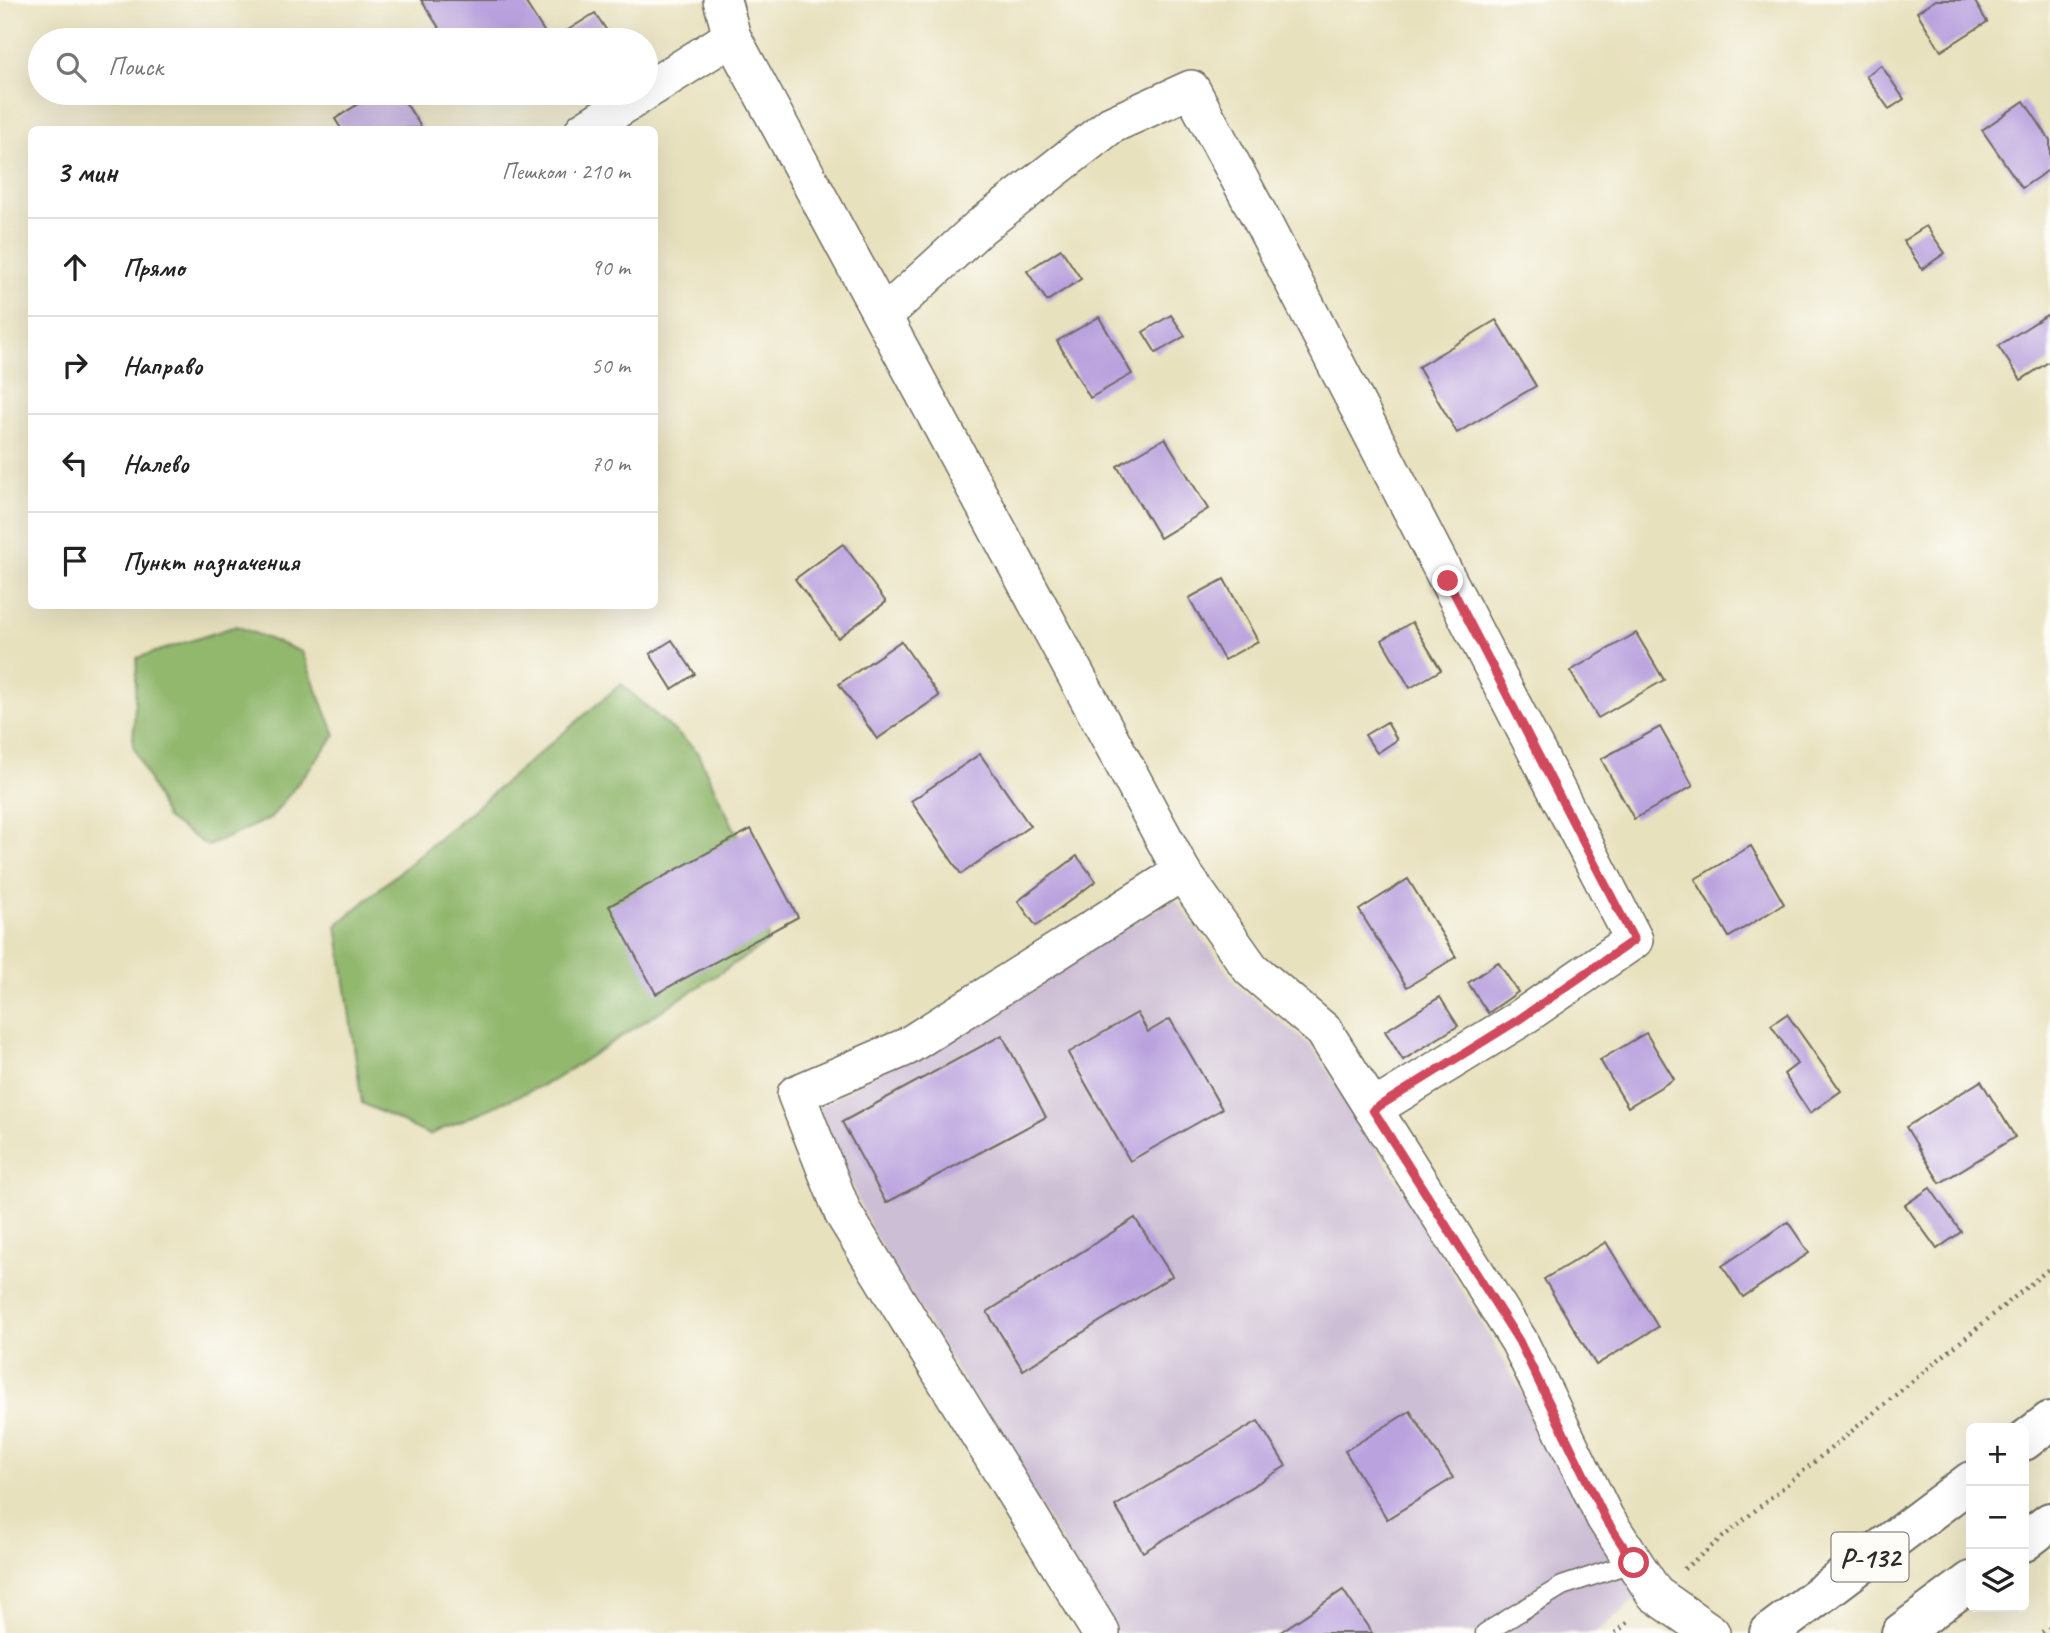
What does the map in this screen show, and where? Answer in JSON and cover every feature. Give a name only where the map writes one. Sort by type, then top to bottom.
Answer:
[{"type":"highway","points":[[2029,1437],[2050,1422]]},
{"type":"highway","name":"Р-132","points":[[1769,1633],[1966,1485]]},
{"type":"highway","points":[[2029,1538],[2050,1522]]},
{"type":"highway","name":"Р-132","points":[[1901,1633],[1966,1585]]},
{"type":"street","points":[[722,0],[732,37],[1182,872],[1251,969],[1324,1031],[1519,1341],[1605,1518],[1655,1594],[1711,1633]]},
{"type":"street","points":[[658,83],[732,37]]},
{"type":"street","points":[[883,316],[980,227],[1111,125],[1191,89],[1634,940],[1518,1020],[1373,1110]]},
{"type":"street","points":[[590,126],[623,105]]},
{"type":"street","points":[[1101,1633],[843,1213],[796,1094],[906,1047],[1182,872]]},
{"type":"lane","points":[[1485,1633],[1562,1586],[1634,1563]]},
{"type":"path","points":[[1615,1633],[1645,1609],[1655,1594],[2050,1268]]},
{"type":"path","points":[[2042,1633],[2050,1628]]},
{"type":"shaded area","points":[[1175,899],[1237,986],[1313,1048],[1411,1203],[1641,1595],[1596,1633],[1117,1633],[874,1234],[816,1109]]},
{"type":"green space","points":[[236,626],[302,652],[335,735],[271,818],[208,846],[166,818],[133,745],[137,658]]},
{"type":"green space","points":[[621,684],[696,750],[764,890],[768,942],[552,1081],[429,1135],[362,1103],[337,925]]},
{"type":"building","points":[[421,0],[524,0],[542,28],[439,28]]},
{"type":"building","points":[[1936,0],[1974,0],[1987,22],[1941,51],[1917,12]]},
{"type":"building","points":[[595,13],[605,28],[571,28]]},
{"type":"building","points":[[1881,65],[1904,99],[1889,109],[1866,76]]},
{"type":"building","points":[[2024,101],[2050,140],[2050,169],[2022,188],[1982,130]]},
{"type":"building","points":[[357,105],[407,105],[421,126],[339,126],[335,119]]},
{"type":"building","points":[[1926,226],[1945,253],[1922,269],[1903,241]]},
{"type":"building","points":[[1061,249],[1081,279],[1047,301],[1027,271]]},
{"type":"building","points":[[1171,315],[1185,336],[1156,353],[1143,332]]},
{"type":"building","points":[[2047,315],[2050,320],[2050,361],[2021,380],[1998,346]]},
{"type":"building","points":[[1099,317],[1132,374],[1090,398],[1057,341]]},
{"type":"building","points":[[1496,320],[1536,386],[1457,433],[1418,367]]},
{"type":"building","points":[[1165,438],[1208,509],[1160,538],[1117,466]]},
{"type":"building","points":[[843,544],[886,602],[838,638],[795,579]]},
{"type":"building","points":[[1224,579],[1258,641],[1224,660],[1189,598]]},
{"type":"building","points":[[1412,622],[1441,670],[1410,688],[1382,640]]},
{"type":"building","points":[[1636,633],[1664,680],[1598,718],[1570,671]]},
{"type":"building","points":[[672,640],[695,674],[672,689],[650,654]]},
{"type":"building","points":[[901,641],[939,696],[877,739],[839,684]]},
{"type":"building","points":[[1387,722],[1397,740],[1377,753],[1365,735]]},
{"type":"building","points":[[1660,727],[1693,786],[1634,819],[1601,759]]},
{"type":"building","points":[[980,754],[1030,826],[961,874],[911,801]]},
{"type":"building","points":[[751,829],[798,917],[656,994],[609,906]]},
{"type":"building","points":[[1751,846],[1784,904],[1729,937],[1695,879]]},
{"type":"building","points":[[1077,856],[1096,881],[1036,926],[1018,901]]},
{"type":"building","points":[[1408,879],[1456,957],[1407,987],[1359,910]]},
{"type":"building","points":[[1498,962],[1518,992],[1488,1013],[1468,983]]},
{"type":"building","points":[[1440,997],[1458,1026],[1403,1060],[1385,1031]]},
{"type":"building","points":[[1137,1013],[1148,1032],[1170,1019],[1222,1109],[1130,1161],[1068,1053]]},
{"type":"building","points":[[1787,1014],[1841,1091],[1810,1113],[1784,1074],[1797,1064],[1771,1025]]},
{"type":"building","points":[[1646,1033],[1674,1079],[1628,1107],[1600,1060]]},
{"type":"building","points":[[1002,1035],[1046,1117],[886,1203],[842,1122]]},
{"type":"building","points":[[1981,1081],[2015,1137],[1940,1183],[1906,1127]]},
{"type":"building","points":[[1930,1188],[1961,1232],[1937,1249],[1905,1205]]},
{"type":"building","points":[[1135,1218],[1172,1276],[1023,1370],[987,1312]]},
{"type":"building","points":[[1788,1222],[1809,1253],[1743,1297],[1722,1266]]},
{"type":"building","points":[[1606,1242],[1658,1327],[1596,1365],[1544,1279]]},
{"type":"building","points":[[1410,1411],[1453,1478],[1387,1519],[1345,1451]]},
{"type":"building","points":[[1258,1421],[1286,1466],[1143,1552],[1115,1506]]},
{"type":"building","points":[[1343,1590],[1372,1633],[1279,1633]]},
{"type":"route","points":[[1448,581],[1634,940],[1518,1020],[1373,1110],[1519,1341],[1605,1518],[1634,1563]]}]
